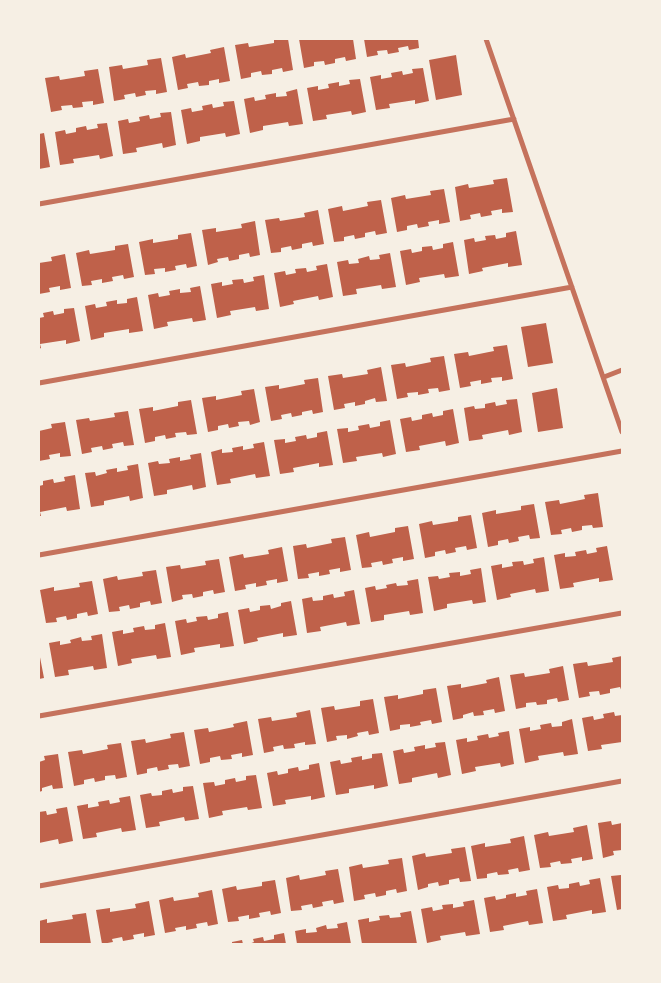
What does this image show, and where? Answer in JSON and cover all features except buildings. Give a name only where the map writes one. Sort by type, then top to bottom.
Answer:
[{"type":"street","points":[[486,39],[622,432]]},
{"type":"street","points":[[39,204],[514,119]]},
{"type":"street","points":[[39,383],[572,287]]},
{"type":"street","points":[[604,377],[622,370]]},
{"type":"street","points":[[39,555],[622,451]]},
{"type":"street","points":[[39,716],[622,613]]},
{"type":"street","points":[[39,886],[622,781]]}]
